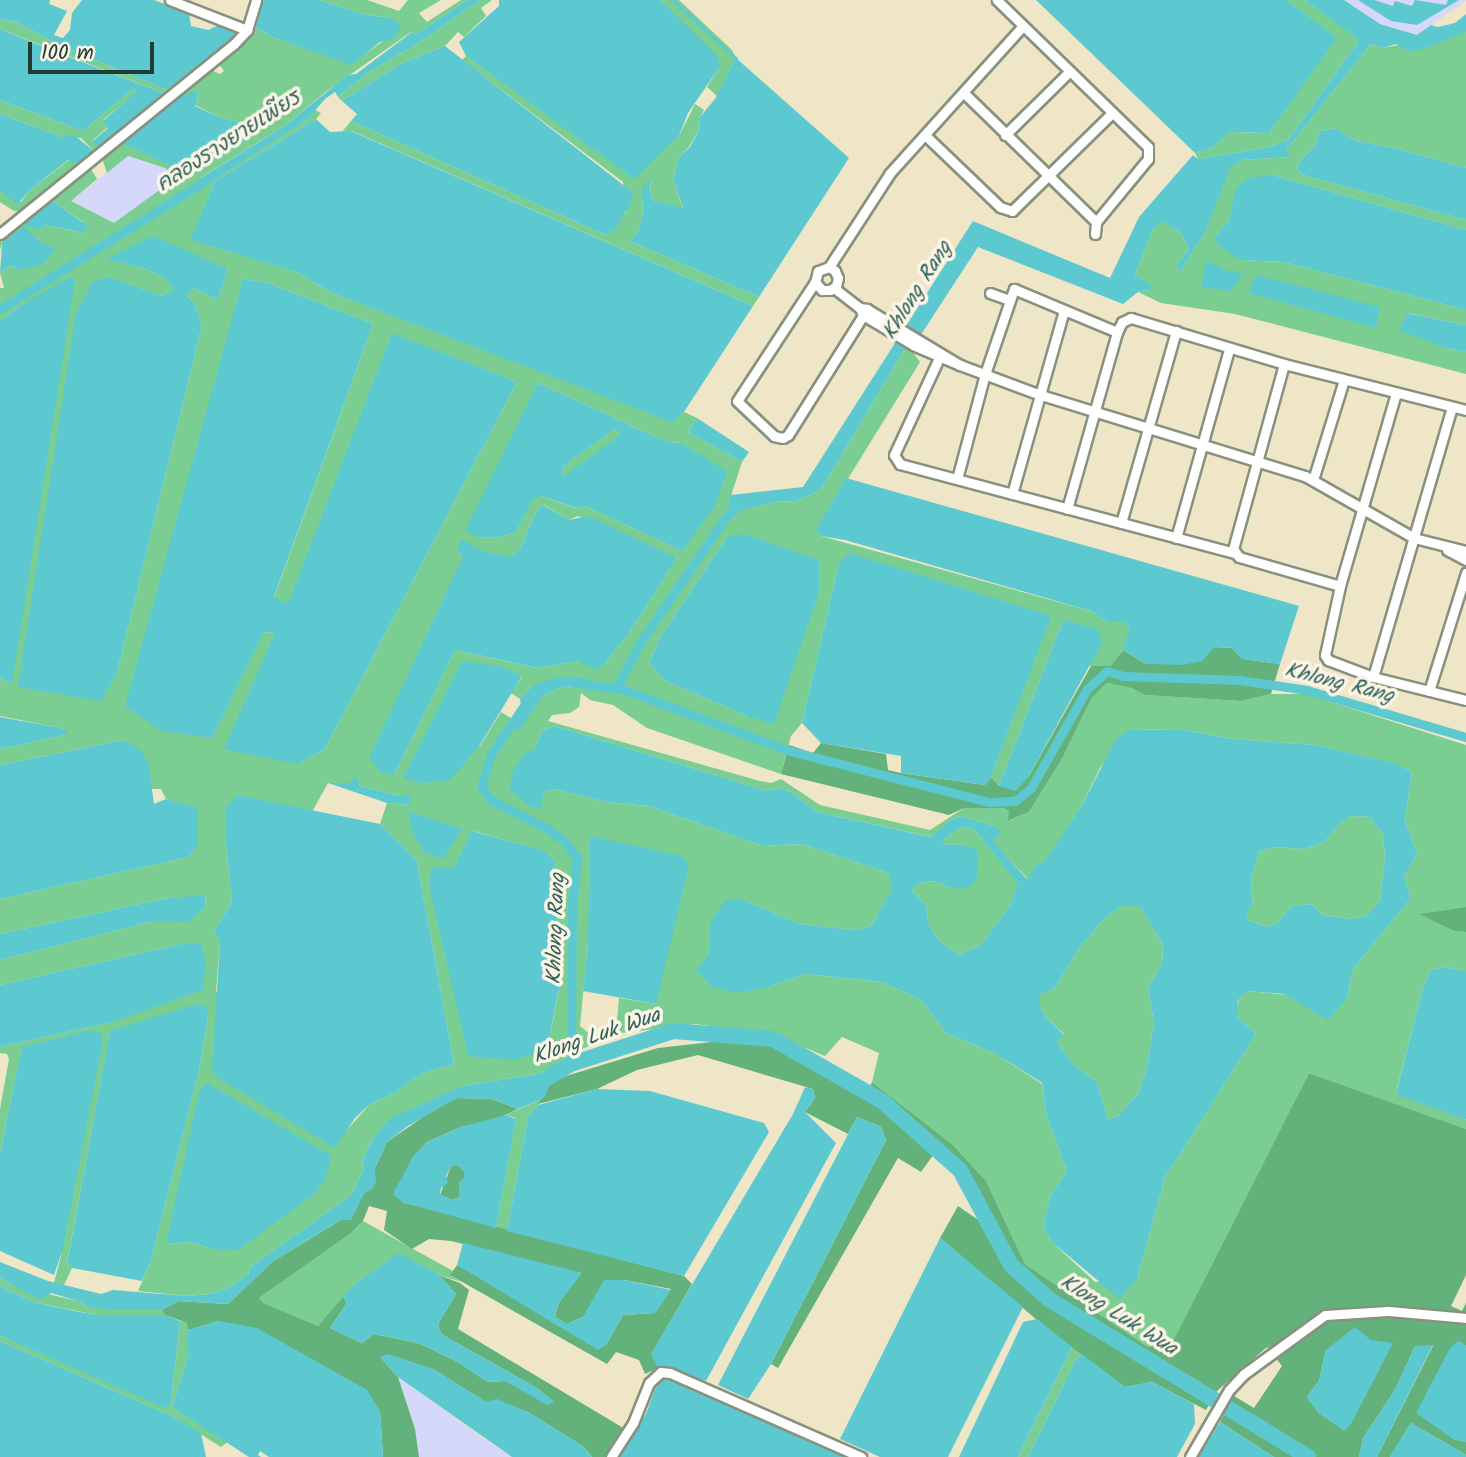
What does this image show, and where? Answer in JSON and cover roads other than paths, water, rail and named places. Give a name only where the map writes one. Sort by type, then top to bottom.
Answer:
[{"type":"street","points":[[170,0],[247,30]]},
{"type":"street","points":[[0,234],[247,30],[256,0]]},
{"type":"street","points":[[997,0],[1150,152],[1148,159],[1096,222],[1095,234]]},
{"type":"street","points":[[864,310],[788,435],[783,438],[774,436],[737,401],[815,282],[818,271],[829,267],[890,173],[1023,26]]},
{"type":"street","points":[[1006,135],[1070,71]]},
{"type":"street","points":[[964,93],[1096,222]]},
{"type":"street","points":[[926,136],[1007,211],[1020,206],[1112,113]]},
{"type":"street","points":[[829,267],[837,274],[838,282],[834,288]]},
{"type":"street","points":[[815,282],[822,290],[834,288],[899,332],[960,365]]},
{"type":"street","points":[[957,479],[985,374],[1012,292],[1017,289],[1116,332]]},
{"type":"street","points":[[990,293],[1009,300]]},
{"type":"street","points":[[1012,494],[1038,394],[1064,310]]},
{"type":"street","points":[[1067,509],[1116,332],[1122,322],[1131,318],[1229,349],[1466,410]]},
{"type":"street","points":[[1121,523],[1176,331]]},
{"type":"street","points":[[916,342],[939,358],[1038,394],[1203,443],[1313,480],[1414,538],[1466,551]]},
{"type":"street","points":[[1177,538],[1229,349]]},
{"type":"street","points":[[939,358],[894,455],[900,464],[1235,553],[1340,586]]},
{"type":"street","points":[[1235,553],[1233,549],[1284,364]]},
{"type":"street","points":[[1313,480],[1343,380]]},
{"type":"street","points":[[1396,393],[1340,586],[1326,657],[1373,677],[1466,700]]},
{"type":"street","points":[[1373,677],[1452,407]]},
{"type":"street","points":[[1436,545],[1466,561]]},
{"type":"street","points":[[1429,691],[1466,573]]},
{"type":"street","points":[[1190,1457],[1229,1390],[1244,1374],[1325,1315],[1388,1311],[1466,1318]]},
{"type":"street","points":[[611,1457],[634,1423],[649,1383],[661,1372],[670,1373],[861,1457]]},
{"type":"water","points":[[0,0],[50,0],[49,4],[67,11],[54,35],[63,38],[70,30],[72,13],[82,0],[154,0],[189,13],[191,26],[208,30],[219,25],[237,32],[167,90],[61,46],[16,22],[0,19]]},
{"type":"water","points":[[260,0],[319,0],[367,15],[391,18],[401,25],[396,37],[380,42],[351,65],[272,37],[256,27]]},
{"type":"water","points":[[467,0],[480,0],[417,44],[369,72],[338,97],[335,92],[325,99],[308,119],[217,178],[207,181],[199,179],[283,127],[348,75],[356,74],[412,32],[416,34]]},
{"type":"water","points":[[499,0],[660,0],[718,57],[719,68],[688,113],[679,136],[634,179],[466,56],[459,42],[499,6]]},
{"type":"water","points":[[1036,0],[1286,0],[1337,38],[1269,133],[1230,132],[1213,147],[1195,153]]},
{"type":"water","points":[[1305,0],[1344,0],[1380,24],[1417,35],[1431,25],[1438,27],[1455,23],[1466,14],[1466,32],[1420,50],[1408,51],[1396,44],[1383,48],[1371,44],[1287,149],[1289,157],[1242,160],[1230,168],[1205,233],[1178,274],[1177,264],[1189,249],[1180,232],[1162,221],[1153,229],[1135,275],[1156,288],[1138,292],[1123,304],[978,247],[911,350],[904,350],[821,490],[796,501],[732,510],[728,505],[731,495],[803,487],[973,221],[1110,278],[1139,217],[1193,155],[1198,159],[1270,147],[1288,140],[1358,42],[1357,38]]},
{"type":"water","points":[[1358,0],[1374,0],[1393,6],[1395,1],[1412,6],[1415,0],[1446,5],[1448,0],[1459,0],[1417,25],[1391,21]]},
{"type":"water","points":[[0,29],[163,93],[99,147],[93,141],[108,128],[103,121],[137,91],[132,90],[83,131],[0,100]]},
{"type":"water","points":[[445,46],[631,191],[632,201],[615,229],[606,235],[351,121],[357,114],[342,101],[400,64]]},
{"type":"water","points":[[736,58],[849,158],[759,297],[630,241],[638,232],[644,207],[641,198],[643,186],[652,178],[649,190],[654,201],[683,208],[673,180],[679,157],[690,147],[700,128],[699,118],[715,99]]},
{"type":"water","points":[[193,92],[199,93],[195,106],[221,118],[246,124],[253,130],[251,136],[192,175],[121,143],[173,99]]},
{"type":"water","points":[[0,114],[62,137],[74,135],[94,151],[77,164],[68,160],[29,191],[18,204],[0,191]]},
{"type":"water","points":[[316,119],[330,132],[351,131],[753,306],[684,412],[672,422],[332,293],[297,272],[190,240],[215,181]]},
{"type":"water","points":[[1335,128],[1356,141],[1395,148],[1466,168],[1466,220],[1303,175],[1297,169],[1300,161],[1314,147],[1320,131]]},
{"type":"water","points":[[1272,175],[1466,230],[1466,310],[1284,262],[1240,260],[1218,245],[1215,237],[1229,220],[1236,188],[1248,178]]},
{"type":"water","points":[[53,201],[88,226],[83,233],[45,225],[40,230],[23,224]]},
{"type":"water","points":[[24,226],[39,241],[56,249],[42,265],[19,270],[11,265],[0,273],[2,243]]},
{"type":"water","points":[[153,236],[228,269],[218,300],[194,288],[187,296],[196,306],[202,325],[117,673],[101,701],[18,687],[76,312],[93,282],[108,277],[162,296],[174,290],[165,278],[143,268],[106,259]]},
{"type":"water","points":[[1206,260],[1224,270],[1243,274],[1231,291],[1201,287]]},
{"type":"water","points":[[1256,275],[1380,307],[1376,328],[1249,293]]},
{"type":"water","points":[[71,277],[75,281],[12,684],[0,678],[0,321],[24,303]]},
{"type":"water","points":[[243,279],[268,283],[373,324],[274,597],[288,604],[392,333],[517,382],[325,749],[298,764],[224,749],[275,633],[264,632],[212,738],[161,731],[125,706]]},
{"type":"water","points":[[1407,313],[1466,325],[1466,352],[1446,348],[1399,330]]},
{"type":"water","points":[[538,383],[667,442],[680,443],[727,471],[715,506],[682,551],[585,506],[576,508],[542,496],[533,499],[516,532],[497,538],[480,537],[465,531]],"holes":[[[615,429],[620,432],[616,438],[563,477],[562,470],[568,463]]]},
{"type":"water","points":[[697,418],[749,452],[742,462],[688,432]]},
{"type":"water","points":[[846,478],[1299,606],[1280,664],[1243,659],[1232,648],[1214,647],[1202,661],[1182,665],[1146,664],[1123,650],[1129,628],[1123,622],[1107,622],[1091,611],[845,540],[821,536],[816,530]]},
{"type":"water","points":[[543,505],[569,520],[588,516],[677,558],[629,633],[606,662],[596,670],[579,661],[537,668],[455,650],[394,775],[381,772],[369,758],[463,557],[457,551],[461,539],[485,552],[512,557],[520,549],[537,510]]},
{"type":"water","points":[[745,534],[819,560],[819,592],[774,724],[747,716],[666,681],[649,663],[661,636],[727,537]]},
{"type":"water","points":[[849,553],[1051,616],[991,777],[985,785],[901,773],[901,756],[821,743],[802,723],[839,563]]},
{"type":"water","points":[[1063,620],[1098,629],[1102,643],[1029,776],[1016,791],[999,786]]},
{"type":"water","points":[[462,661],[500,666],[522,676],[480,745],[450,780],[420,783],[403,778]]},
{"type":"water","points":[[557,677],[587,678],[583,686],[561,687],[543,696],[520,730],[514,729],[521,707],[520,699],[532,686]]},
{"type":"water","points":[[0,717],[66,729],[66,735],[0,749]]},
{"type":"water","points":[[555,726],[767,791],[779,788],[791,792],[817,812],[931,837],[949,821],[961,816],[994,826],[1001,832],[993,841],[1027,879],[1037,864],[1044,862],[1081,807],[1116,739],[1128,730],[1180,729],[1232,739],[1316,745],[1394,763],[1412,772],[1405,820],[1417,854],[1404,877],[1411,898],[1353,969],[1346,1000],[1328,1020],[1284,994],[1247,991],[1237,1002],[1237,1017],[1256,1034],[1165,1178],[1137,1279],[1120,1299],[1053,1243],[1043,1228],[1050,1196],[1067,1171],[1046,1114],[1042,1083],[996,1054],[946,1033],[921,1000],[882,982],[805,974],[766,988],[735,993],[711,986],[696,970],[708,956],[711,921],[726,899],[742,899],[799,924],[855,930],[871,926],[892,889],[889,873],[802,844],[763,846],[649,806],[606,802],[553,789],[543,793],[541,807],[531,807],[509,789],[513,771],[523,755],[534,750],[543,730]],"holes":[[[1352,816],[1370,817],[1383,834],[1385,859],[1380,901],[1366,916],[1350,919],[1323,915],[1311,904],[1292,906],[1277,923],[1267,927],[1247,920],[1247,911],[1253,904],[1251,879],[1259,852],[1273,847],[1304,849],[1324,842],[1341,823]],[[962,827],[971,827],[1018,884],[1010,905],[982,944],[959,955],[939,941],[928,923],[926,905],[912,891],[919,883],[934,881],[951,888],[968,888],[977,878],[977,850],[963,845],[943,844],[945,838]],[[1122,906],[1140,906],[1163,945],[1162,964],[1148,988],[1154,1023],[1146,1070],[1138,1094],[1118,1116],[1108,1119],[1097,1082],[1074,1065],[1057,1042],[1064,1035],[1040,1007],[1040,995],[1055,988],[1080,947],[1106,917]]]},
{"type":"water","points":[[124,740],[142,751],[149,767],[154,804],[166,799],[198,808],[198,846],[189,857],[0,899],[0,765]]},
{"type":"water","points":[[356,775],[360,786],[399,796],[412,795],[409,805],[387,803],[328,783],[349,783]]},
{"type":"water","points":[[237,795],[380,824],[417,861],[454,1064],[421,1074],[395,1093],[370,1104],[355,1118],[335,1148],[215,1076],[212,1068],[220,942],[214,931],[232,902],[225,836],[226,808]]},
{"type":"water","points":[[408,811],[462,829],[443,859],[425,853],[413,835]]},
{"type":"water","points":[[472,831],[542,850],[555,861],[560,984],[549,1040],[538,1052],[515,1060],[468,1056],[429,885],[432,867],[454,867]]},
{"type":"water","points":[[590,836],[682,856],[689,866],[656,1004],[583,991],[588,942]]},
{"type":"water","points":[[206,895],[205,907],[189,922],[153,921],[0,960],[0,934],[168,898]]},
{"type":"water","points":[[181,944],[201,944],[206,961],[203,990],[112,1022],[0,1047],[0,985]]},
{"type":"water","points":[[1445,967],[1466,971],[1466,1120],[1396,1094],[1423,986],[1431,970]]},
{"type":"water","points":[[194,1005],[206,1005],[208,1018],[199,1071],[151,1261],[142,1281],[72,1268],[67,1263],[110,1031]]},
{"type":"water","points":[[90,1030],[101,1033],[103,1041],[62,1252],[54,1275],[0,1251],[0,1153],[22,1047]]},
{"type":"water","points":[[560,1065],[566,1067],[566,1076],[550,1084],[544,1098],[518,1109],[492,1099],[457,1098],[408,1126],[387,1142],[375,1168],[376,1181],[373,1188],[364,1194],[351,1220],[340,1220],[272,1262],[228,1304],[178,1301],[162,1310],[113,1310],[88,1307],[51,1293],[43,1299],[37,1298],[0,1278],[0,1262],[48,1281],[101,1294],[113,1290],[186,1296],[212,1294],[230,1287],[248,1274],[252,1266],[351,1195],[364,1169],[362,1160],[374,1137],[389,1119],[462,1086],[537,1074]]},
{"type":"water","points":[[207,1083],[332,1156],[325,1179],[315,1194],[238,1250],[213,1249],[190,1242],[166,1244],[199,1092]]},
{"type":"water","points":[[805,1087],[813,1089],[815,1098],[805,1112],[836,1143],[706,1381],[658,1368],[651,1354],[793,1114]]},
{"type":"water","points":[[597,1089],[650,1091],[764,1123],[769,1132],[684,1276],[507,1231],[528,1117],[538,1105]]},
{"type":"water","points":[[506,1115],[516,1119],[496,1228],[402,1202],[393,1194],[412,1158],[427,1142],[461,1127]],"holes":[[[451,1166],[459,1166],[464,1171],[464,1179],[459,1183],[459,1198],[453,1200],[440,1194],[441,1188],[448,1183],[446,1176]]]},
{"type":"water","points":[[857,1117],[881,1127],[886,1140],[771,1364],[748,1399],[718,1385]]},
{"type":"water","points":[[940,1238],[1023,1307],[948,1457],[880,1457],[840,1439]]},
{"type":"water","points":[[463,1243],[582,1273],[558,1304],[555,1317],[567,1324],[583,1317],[604,1280],[624,1280],[671,1290],[655,1313],[623,1315],[606,1345],[598,1350],[457,1265]]},
{"type":"water","points":[[399,1253],[439,1275],[456,1294],[438,1324],[441,1334],[537,1388],[554,1402],[547,1405],[505,1381],[488,1382],[456,1361],[418,1343],[374,1334],[362,1343],[330,1328],[347,1303],[343,1297],[360,1280]]},
{"type":"water","points":[[0,1286],[33,1302],[75,1311],[97,1315],[165,1315],[180,1321],[171,1402],[165,1408],[0,1336]]},
{"type":"water","points":[[1037,1319],[1072,1347],[1018,1457],[959,1457],[1023,1322]]},
{"type":"water","points":[[219,1321],[257,1328],[367,1390],[380,1411],[383,1457],[269,1457],[260,1451],[258,1455],[261,1457],[249,1457],[172,1407],[188,1357],[188,1330]]},
{"type":"water","points":[[1355,1327],[1371,1340],[1393,1343],[1351,1424],[1344,1431],[1319,1413],[1307,1397],[1319,1381],[1326,1350]]},
{"type":"water","points":[[0,1341],[172,1416],[201,1433],[206,1457],[0,1457]]},
{"type":"water","points":[[1458,1341],[1466,1346],[1466,1442],[1453,1439],[1416,1413],[1450,1348]]},
{"type":"water","points":[[1433,1345],[1377,1457],[1359,1457],[1363,1438],[1395,1390],[1415,1346]]},
{"type":"water","points":[[389,1354],[433,1369],[487,1402],[497,1399],[528,1412],[584,1447],[592,1457],[512,1457],[398,1377],[380,1357]]},
{"type":"water","points":[[1082,1354],[1125,1387],[1152,1382],[1194,1404],[1195,1424],[1177,1457],[1028,1457],[1075,1361]]},
{"type":"water","points":[[674,1379],[847,1457],[617,1457],[646,1414],[655,1389],[663,1380]]},
{"type":"water","points":[[1220,1422],[1274,1457],[1198,1457]]},
{"type":"water","points":[[1411,1423],[1466,1455],[1466,1457],[1390,1457]]},
{"type":"waterway","points":[[673,0],[736,58]]},
{"type":"waterway","name":"คลองรางยายเพียร","points":[[0,309],[213,176]]},
{"type":"waterway","name":"Khlong Rang","points":[[616,688],[642,640],[726,517],[741,503]]},
{"type":"waterway","name":"Khlong Rang","points":[[573,682],[625,690],[790,751],[989,802],[1015,801],[1031,788],[1087,689],[1107,671],[1123,676],[1240,680],[1307,690],[1466,737]]},
{"type":"waterway","name":"Khlong Rang","points":[[523,707],[491,754],[481,786],[491,800],[548,829],[565,842],[577,858],[572,906],[571,1064]]},
{"type":"waterway","name":"Klong Luk Wua","points":[[549,1077],[571,1064],[673,1031],[773,1039],[882,1101],[960,1170],[1011,1265],[1050,1300],[1308,1457]]}]
